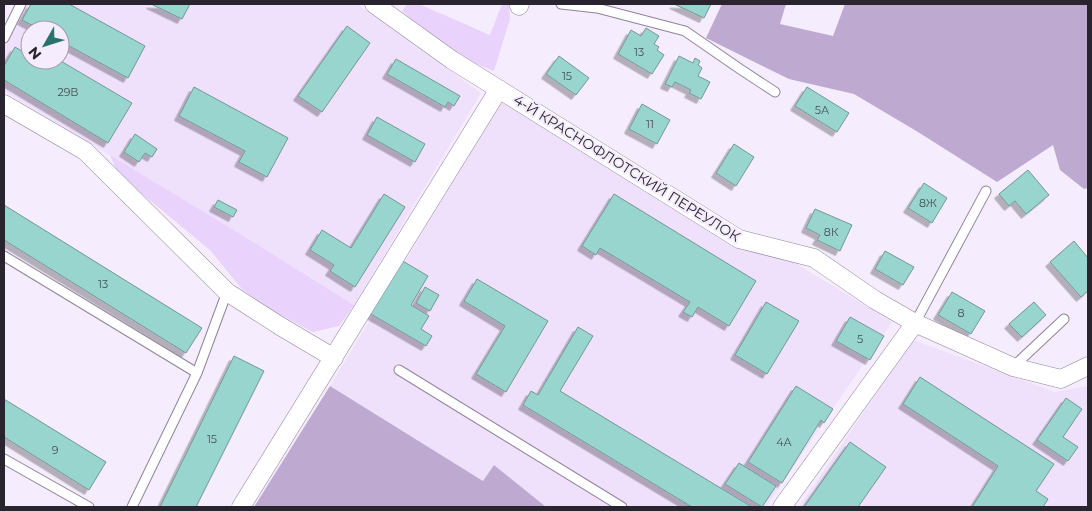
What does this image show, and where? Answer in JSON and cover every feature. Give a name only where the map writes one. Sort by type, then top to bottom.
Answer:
[{"type":"street","name":"4-Й КРАСНОФЛОТСКИЙ ПЕРЕУЛОК","points":[[374,4],[452,60],[739,239],[814,258],[875,300],[915,323],[1013,367],[1061,379],[1088,366]]},
{"type":"street","points":[[241,507],[499,89]]},
{"type":"street","points":[[4,104],[85,151],[227,292],[334,358]]},
{"type":"street","points":[[782,507],[915,323]]},
{"type":"lane","points":[[4,38],[21,4]]},
{"type":"lane","points":[[561,4],[597,8],[685,31],[776,92]]},
{"type":"lane","points":[[915,323],[986,192]]},
{"type":"lane","points":[[4,256],[196,373]]},
{"type":"lane","points":[[132,507],[196,373],[227,292]]},
{"type":"lane","points":[[1013,367],[1064,320]]},
{"type":"lane","points":[[399,370],[622,507]]},
{"type":"lane","points":[[4,459],[89,507]]},
{"type":"shaded area","points":[[25,4],[357,4],[481,93],[354,305],[4,91],[4,48]]},
{"type":"shaded area","points":[[407,4],[419,4],[490,35],[502,4],[509,4],[510,19],[494,71],[461,58],[422,29],[402,11]]},
{"type":"shaded area","points":[[722,4],[786,4],[780,24],[833,36],[845,4],[1088,4],[1088,188],[1084,189],[1060,170],[1053,145],[997,182],[854,94],[789,79],[706,38]]},
{"type":"shaded area","points":[[502,101],[785,257],[892,322],[766,507],[546,507],[494,465],[483,481],[330,386]]},
{"type":"shaded area","points":[[110,155],[354,305],[339,326],[313,332],[271,310],[242,289],[210,250],[118,174]]},
{"type":"shaded area","points":[[913,340],[1055,392],[1088,386],[1088,507],[799,507]]},
{"type":"shaded area","points":[[330,386],[483,481],[494,465],[546,507],[254,507]]},
{"type":"building","points":[[31,4],[69,4],[145,46],[128,78],[70,46],[70,20],[22,20]]},
{"type":"building","points":[[151,4],[190,4],[182,19]]},
{"type":"building","points":[[674,4],[711,4],[704,18]]},
{"type":"building","points":[[347,26],[370,43],[322,112],[298,96]]},
{"type":"building","points":[[646,28],[659,36],[654,44],[659,47],[657,50],[664,55],[652,74],[618,54],[631,30],[641,36]]},
{"type":"building","points":[[15,47],[20,50],[20,70],[70,70],[70,66],[132,103],[108,143],[4,80],[4,66]]},
{"type":"building","points":[[559,56],[589,78],[576,95],[546,74]]},
{"type":"building","points":[[679,56],[693,63],[695,58],[700,61],[698,65],[702,68],[698,76],[710,82],[701,99],[689,93],[691,90],[675,82],[672,87],[665,84]]},
{"type":"building","points":[[396,59],[460,96],[454,106],[448,102],[445,107],[387,74]]},
{"type":"building","points":[[194,87],[288,138],[267,177],[239,162],[245,151],[179,116]]},
{"type":"building","points":[[807,87],[849,113],[837,132],[795,106]]},
{"type":"building","points":[[642,104],[670,120],[657,144],[629,129]]},
{"type":"building","points":[[377,117],[425,144],[415,162],[367,135]]},
{"type":"building","points":[[135,134],[157,149],[152,157],[145,153],[139,162],[124,152]]},
{"type":"building","points":[[734,144],[754,157],[736,186],[716,173]]},
{"type":"building","points":[[1028,170],[1049,195],[1026,214],[1015,201],[1009,206],[999,194]]},
{"type":"building","points":[[924,183],[947,198],[932,223],[908,208]]},
{"type":"building","points":[[384,194],[405,207],[355,287],[330,271],[334,265],[310,250],[322,230],[351,248]]},
{"type":"building","points":[[614,194],[756,281],[729,326],[698,307],[692,317],[683,312],[690,302],[600,248],[596,255],[582,246]]},
{"type":"building","points":[[218,200],[237,210],[233,217],[214,207]]},
{"type":"building","points":[[4,205],[202,328],[186,353],[4,240]]},
{"type":"building","points":[[815,209],[852,225],[840,251],[817,240],[820,235],[806,228]]},
{"type":"building","points":[[1074,241],[1088,258],[1088,291],[1081,297],[1050,262]]},
{"type":"building","points":[[885,251],[914,267],[903,285],[875,269]]},
{"type":"building","points":[[401,260],[428,276],[411,305],[429,316],[421,329],[432,336],[426,346],[369,313]]},
{"type":"building","points":[[477,279],[548,321],[506,392],[476,374],[505,326],[464,301]]},
{"type":"building","points":[[425,287],[439,295],[430,311],[416,303]]},
{"type":"building","points":[[952,292],[985,311],[971,334],[938,315]]},
{"type":"building","points":[[766,302],[799,321],[767,374],[735,355]]},
{"type":"building","points":[[1034,302],[1046,315],[1022,337],[1009,324]]},
{"type":"building","points":[[850,317],[884,336],[870,360],[836,341]]},
{"type":"building","points":[[578,327],[593,336],[560,391],[752,507],[692,507],[523,405],[531,391],[538,395]]},
{"type":"building","points":[[234,356],[264,371],[196,507],[160,507]]},
{"type":"building","points":[[920,377],[1054,464],[1036,491],[1048,499],[1043,507],[972,507],[998,466],[903,404]]},
{"type":"building","points":[[796,386],[833,409],[824,423],[821,420],[782,483],[748,462]]},
{"type":"building","points":[[1066,398],[1082,409],[1063,437],[1078,447],[1068,461],[1037,440]]},
{"type":"building","points":[[4,399],[106,462],[89,490],[4,437]]},
{"type":"building","points":[[850,442],[886,467],[858,507],[804,507]]},
{"type":"building","points":[[739,463],[776,486],[762,507],[725,484]]}]
